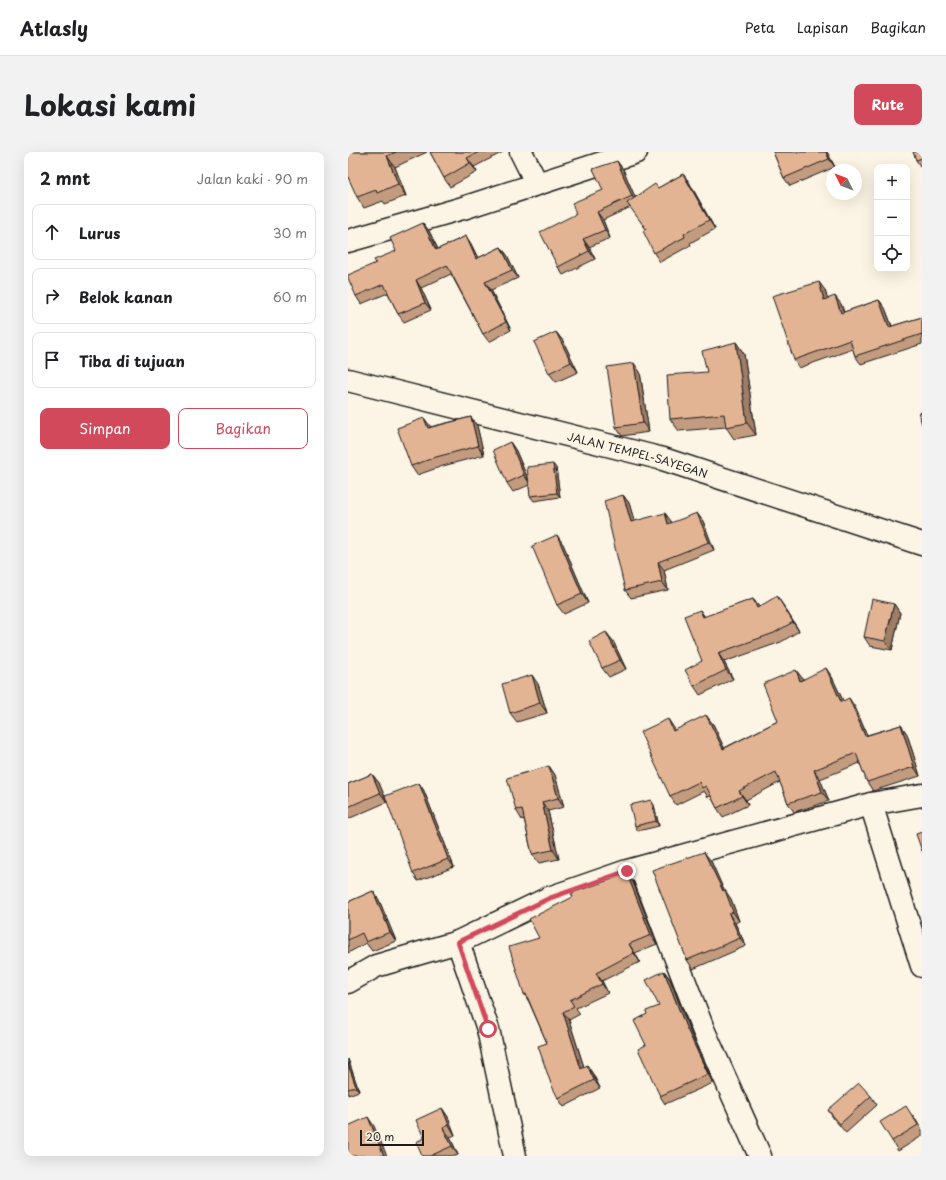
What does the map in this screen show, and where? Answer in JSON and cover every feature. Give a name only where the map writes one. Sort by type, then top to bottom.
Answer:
[{"type":"street","points":[[521,152],[538,184]]},
{"type":"street","points":[[348,241],[463,208],[636,152]]},
{"type":"street","name":"JALAN TEMPEL-SAYEGAN","points":[[348,380],[663,459],[922,544]]},
{"type":"street","points":[[348,982],[376,966],[458,942],[550,898],[641,868],[871,804],[922,795]]},
{"type":"street","points":[[871,804],[922,966]]},
{"type":"street","points":[[641,868],[703,1029],[760,1156]]},
{"type":"street","points":[[458,942],[488,1029],[515,1156]]},
{"type":"building","points":[[348,152],[396,152],[387,156],[398,184],[377,193],[376,190],[357,197],[348,177]]},
{"type":"building","points":[[430,152],[479,152],[467,158],[470,163],[444,178]]},
{"type":"building","points":[[773,152],[826,152],[829,159],[784,178]]},
{"type":"building","points":[[913,152],[922,152],[922,158],[916,160]]},
{"type":"building","points":[[617,161],[632,196],[597,212],[605,230],[583,239],[589,251],[558,267],[540,232],[576,214],[572,203],[603,190],[593,169]]},
{"type":"building","points":[[683,174],[709,220],[684,234],[685,237],[654,253],[643,231],[646,229],[627,203],[655,184],[658,188]]},
{"type":"building","points":[[423,223],[436,250],[466,236],[476,259],[501,247],[512,270],[485,282],[506,322],[483,334],[447,265],[416,280],[425,303],[398,314],[384,284],[356,296],[348,275],[376,263],[374,260],[396,251],[390,238]]},
{"type":"building","points":[[819,282],[824,300],[835,296],[841,313],[879,300],[889,327],[922,317],[922,334],[855,356],[850,340],[794,360],[772,296]]},
{"type":"building","points":[[556,332],[571,362],[549,373],[534,342]]},
{"type":"building","points":[[736,342],[747,423],[726,427],[724,414],[670,419],[667,375],[707,372],[702,351]]},
{"type":"building","points":[[634,363],[643,423],[616,427],[607,367]]},
{"type":"building","points":[[922,412],[922,425],[919,413]]},
{"type":"building","points":[[471,417],[478,446],[436,457],[411,466],[397,428],[424,418],[428,428]]},
{"type":"building","points":[[510,442],[524,475],[507,483],[493,450]]},
{"type":"building","points":[[553,464],[557,493],[530,496],[527,467]]},
{"type":"building","points":[[623,495],[631,522],[665,513],[668,524],[697,513],[709,542],[658,562],[662,582],[625,590],[604,501]]},
{"type":"building","points":[[557,535],[582,594],[557,605],[532,546]]},
{"type":"building","points":[[777,596],[793,622],[774,633],[718,653],[726,670],[694,686],[685,670],[702,661],[684,616],[700,610],[703,617],[753,599],[757,608]]},
{"type":"building","points":[[872,599],[894,604],[885,641],[864,637]]},
{"type":"building","points":[[606,632],[620,660],[602,668],[589,641]]},
{"type":"building","points":[[826,668],[841,702],[849,698],[865,736],[901,725],[914,767],[867,782],[856,753],[814,770],[822,792],[788,803],[776,772],[739,791],[742,796],[717,808],[706,786],[702,788],[699,782],[670,796],[640,732],[668,719],[673,731],[706,715],[723,749],[778,721],[763,684],[796,670],[800,681]]},
{"type":"building","points":[[532,675],[540,703],[510,713],[502,684]]},
{"type":"building","points":[[549,766],[558,798],[542,802],[553,850],[532,854],[522,809],[516,810],[507,778]]},
{"type":"building","points":[[372,774],[380,793],[348,807],[348,784]]},
{"type":"building","points":[[419,783],[448,859],[413,873],[385,796]]},
{"type":"building","points":[[651,800],[656,821],[635,826],[630,805]]},
{"type":"building","points":[[922,832],[922,851],[916,834]]},
{"type":"building","points":[[704,852],[723,891],[725,890],[733,912],[729,914],[740,938],[687,960],[652,870]]},
{"type":"building","points":[[627,874],[651,935],[629,944],[634,953],[596,973],[602,984],[570,1000],[574,1006],[563,1012],[581,1069],[587,1065],[594,1080],[558,1098],[551,1084],[538,1046],[547,1043],[526,994],[524,994],[509,947],[539,938],[529,919],[573,897],[571,893]]},
{"type":"building","points":[[373,891],[390,932],[366,942],[362,933],[348,940],[348,902]]},
{"type":"building","points":[[664,971],[685,1025],[708,1074],[660,1096],[638,1049],[646,1045],[634,1021],[647,1014],[646,1011],[659,1006],[646,980]]},
{"type":"building","points":[[348,1064],[356,1087],[348,1089]]},
{"type":"building","points":[[859,1083],[871,1096],[840,1124],[828,1110]]},
{"type":"building","points":[[906,1106],[918,1125],[892,1141],[880,1122]]},
{"type":"building","points":[[442,1108],[449,1125],[443,1128],[452,1146],[430,1156],[422,1156],[416,1142],[424,1138],[416,1120]]},
{"type":"building","points":[[368,1117],[384,1156],[348,1156],[348,1126]]},
{"type":"route","points":[[488,1029],[458,942],[550,898],[627,871]]}]
